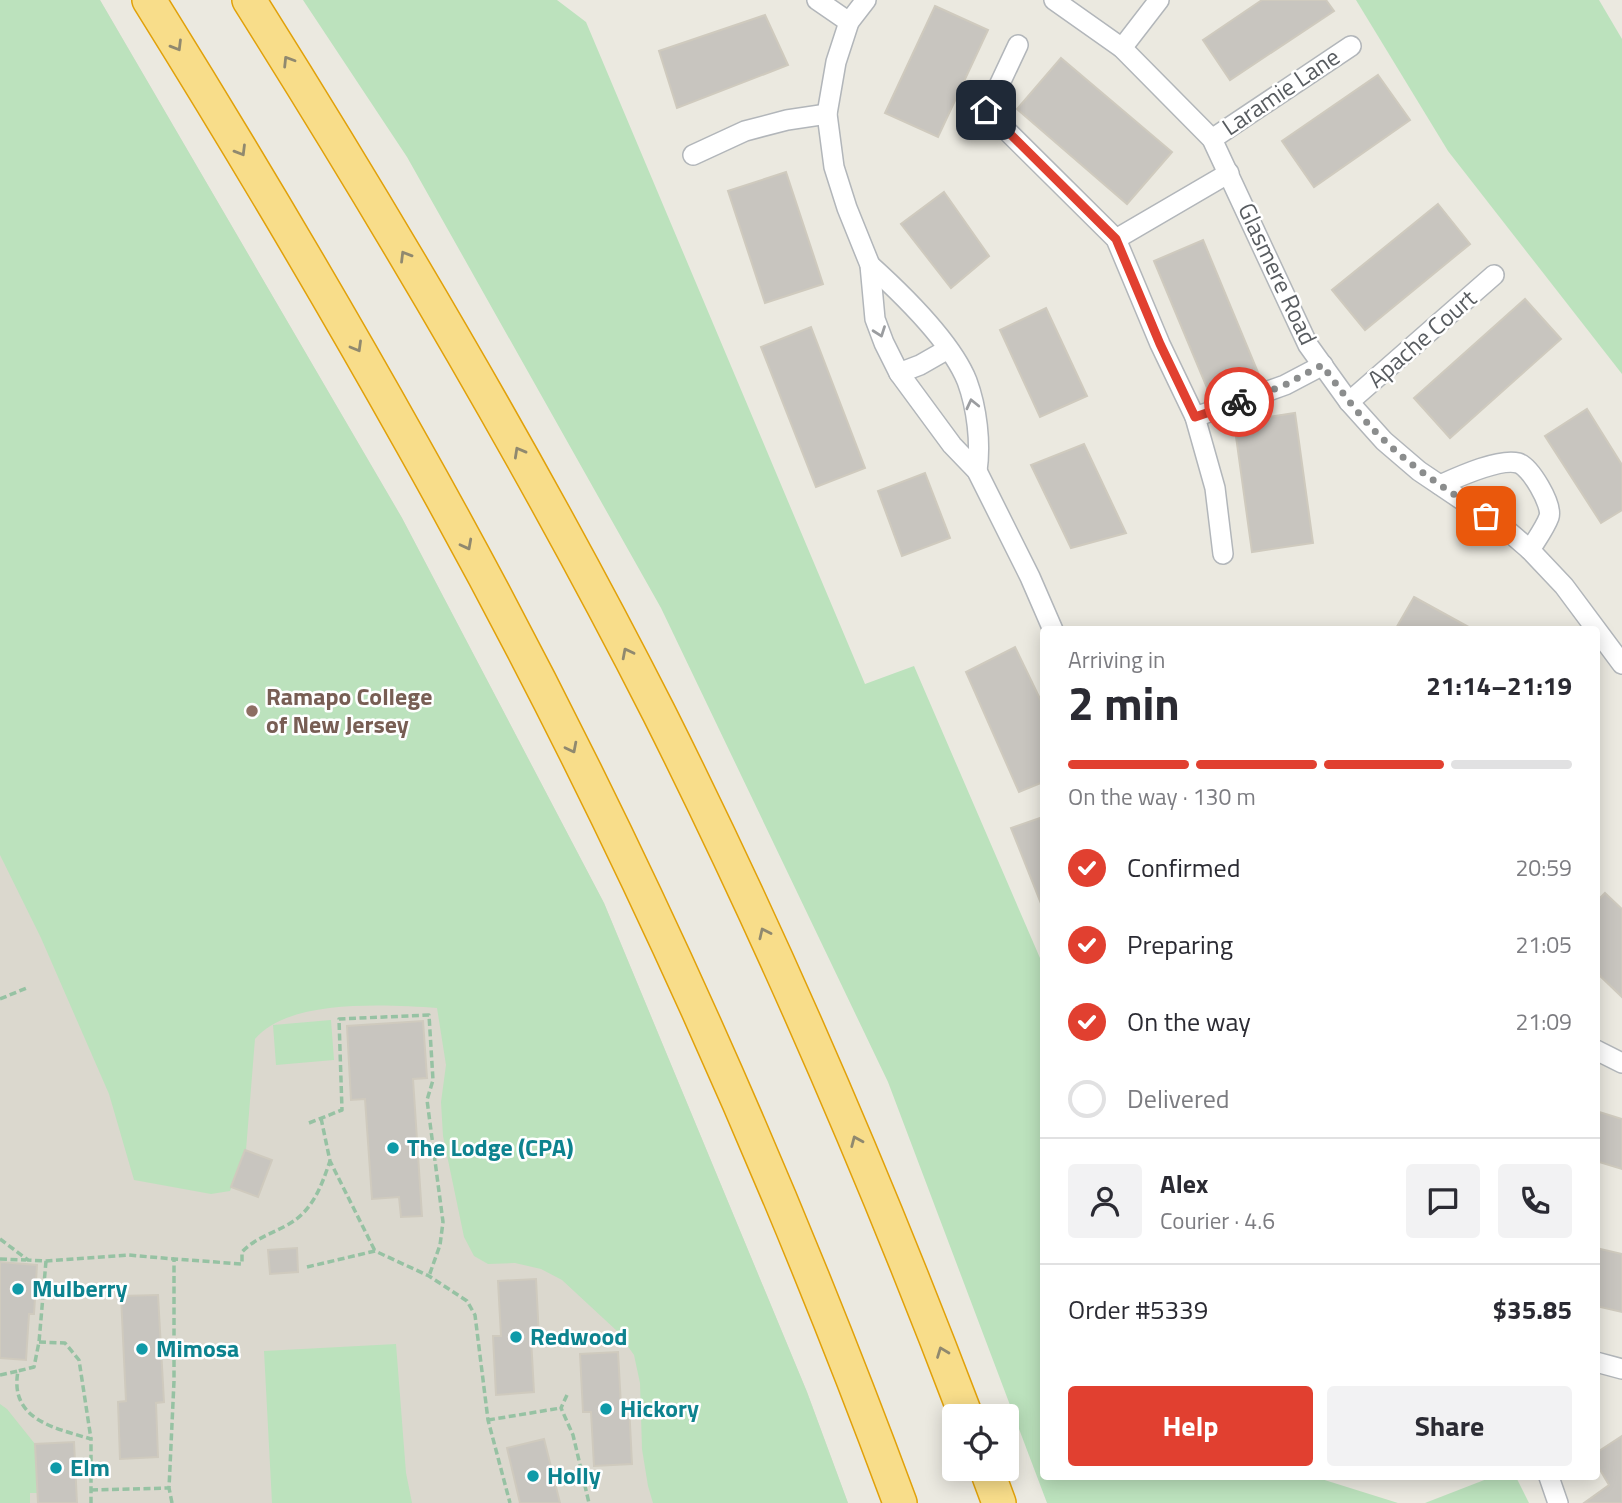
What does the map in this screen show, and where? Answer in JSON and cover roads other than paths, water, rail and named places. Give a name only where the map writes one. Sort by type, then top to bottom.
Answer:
[{"type":"highway","points":[[149,0],[292,236],[414,446],[576,757],[662,932],[733,1088],[805,1259],[900,1503]]},
{"type":"highway","points":[[249,0],[314,103],[491,401],[659,713],[795,1001],[891,1224],[961,1404]]},
{"type":"highway","points":[[991,1481],[999,1503]]},
{"type":"street","points":[[817,0],[849,22]]},
{"type":"street","points":[[866,0],[849,22],[836,62],[827,114],[834,167],[846,208],[870,265],[875,319],[899,373],[957,452],[977,471],[1051,626]]},
{"type":"street","name":"Glasmere Road","points":[[1054,0],[1122,48],[1212,139],[1308,345],[1349,402],[1384,441],[1419,471],[1508,531],[1530,550],[1564,586],[1594,626]]},
{"type":"street","points":[[1122,48],[1159,0]]},
{"type":"street","points":[[1018,45],[986,110],[1116,239],[1160,344],[1195,417],[1215,488],[1223,554]]},
{"type":"street","name":"Laramie Lane","points":[[1212,139],[1351,46]]},
{"type":"street","points":[[693,155],[745,131],[787,120],[827,114]]},
{"type":"street","points":[[1116,239],[1229,173]]},
{"type":"street","points":[[870,265],[918,312],[948,349],[967,380],[980,452],[977,471]]},
{"type":"street","name":"Apache Court","points":[[1349,402],[1494,275]]},
{"type":"street","points":[[899,373],[948,349]]},
{"type":"street","points":[[1195,417],[1285,385],[1322,365]]},
{"type":"street","points":[[1440,485],[1495,465],[1518,463],[1529,470],[1548,503],[1550,515],[1530,550]]},
{"type":"street","name":"Glasmere Road","points":[[1600,634],[1622,664]]},
{"type":"street","points":[[1600,1053],[1622,1063]]},
{"type":"street","points":[[1600,1363],[1622,1369]]},
{"type":"street","points":[[1550,1480],[1558,1503]]},
{"type":"place","name":"Ramapo College of New Jersey","points":[[252,711]]},
{"type":"place","name":"The Lodge (CPA)","points":[[393,1148]]},
{"type":"place","name":"Mulberry","points":[[18,1289]]},
{"type":"place","name":"Redwood","points":[[516,1337]]},
{"type":"place","name":"Mimosa","points":[[142,1349]]},
{"type":"place","name":"Hickory","points":[[606,1409]]},
{"type":"place","name":"Elm","points":[[56,1468]]},
{"type":"place","name":"Holly","points":[[533,1476]]}]
